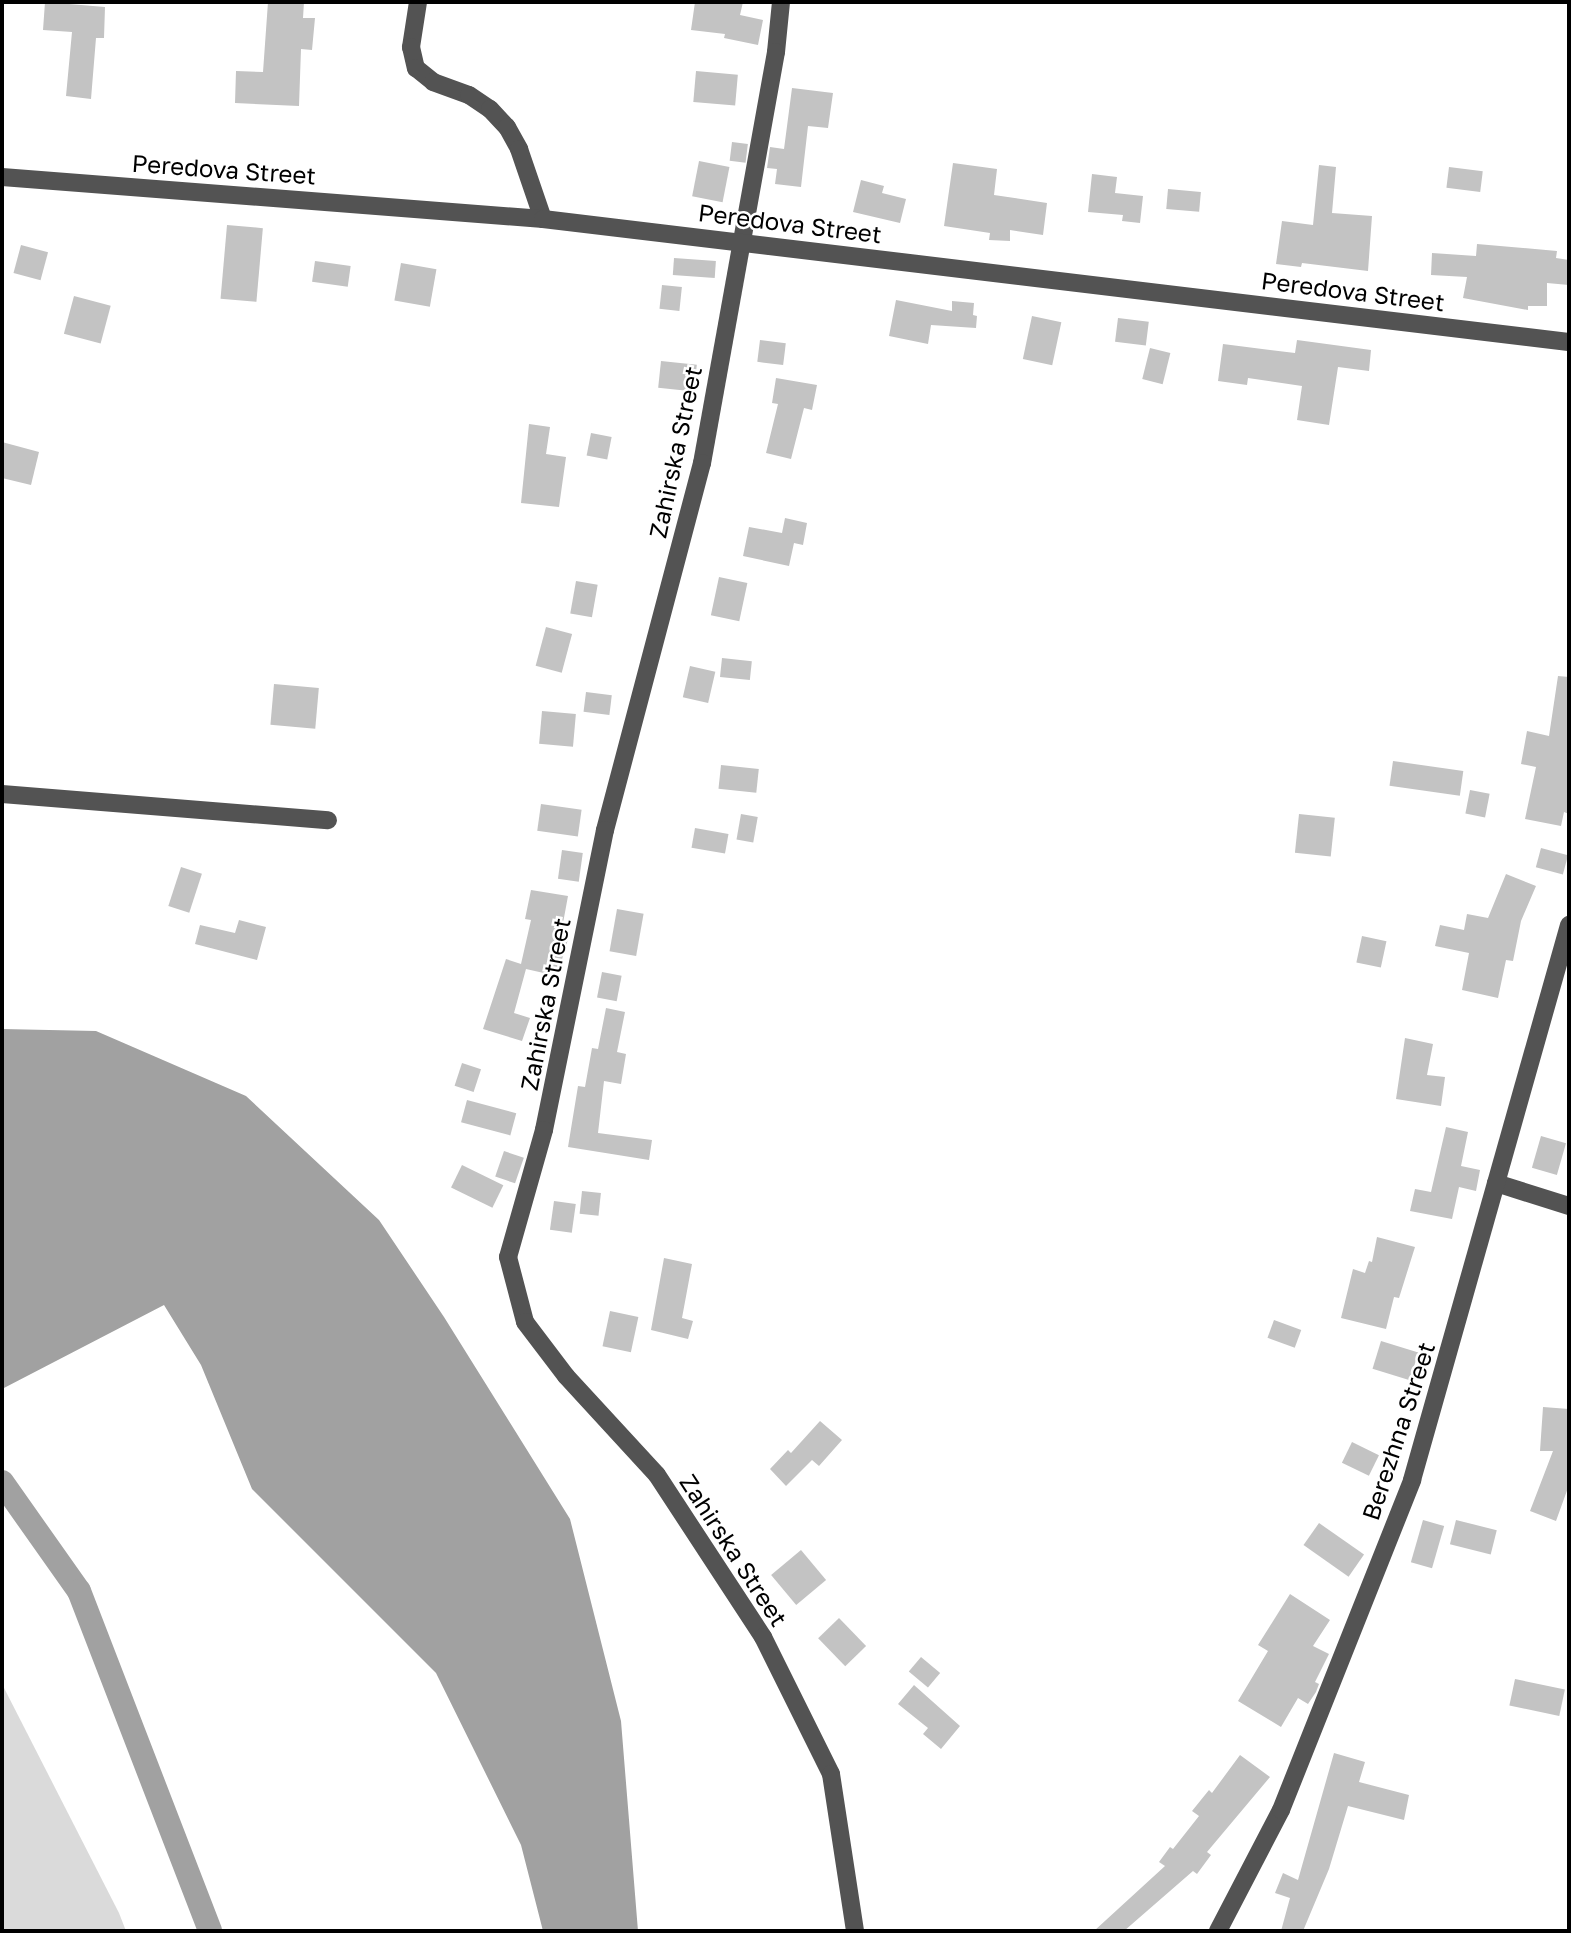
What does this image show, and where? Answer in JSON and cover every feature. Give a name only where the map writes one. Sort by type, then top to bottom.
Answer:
[{"type":"street","points":[[418,2],[411,47],[416,68],[433,82],[469,95],[490,109],[507,127],[519,149],[542,219]]},
{"type":"street","name":"Zahirska Street","points":[[781,2],[776,52],[702,463],[605,830],[544,1130],[508,1257],[525,1322],[566,1376],[657,1475],[763,1637],[831,1774],[855,1931]]},
{"type":"street","name":"Peredova Street","points":[[2,177],[542,219],[1569,342]]},
{"type":"street","points":[[2,794],[328,820]]},
{"type":"street","name":"Berezhna Street","points":[[1218,1931],[1281,1810],[1412,1480],[1569,925]]},
{"type":"street","points":[[1496,1183],[1569,1206]]},
{"type":"shaded area","points":[[2,1029],[96,1031],[246,1096],[379,1220],[444,1317],[570,1519],[621,1721],[638,1931],[543,1931],[521,1845],[436,1673],[252,1489],[201,1365],[164,1305],[2,1389]]},
{"type":"shaded area","points":[[2,1684],[119,1913],[126,1931],[2,1931]]},
{"type":"building","points":[[45,2],[105,7],[104,38],[96,38],[91,99],[66,96],[72,32],[43,30]]},
{"type":"building","points":[[268,2],[304,2],[303,18],[315,18],[312,50],[301,49],[299,106],[235,103],[236,71],[263,72]]},
{"type":"building","points":[[695,2],[743,2],[740,15],[763,20],[758,45],[724,38],[725,34],[691,30]]},
{"type":"building","points":[[696,71],[738,75],[735,106],[693,102]]},
{"type":"building","points":[[792,88],[833,93],[828,128],[808,126],[801,187],[775,184],[777,169],[767,168],[770,147],[784,149]]},
{"type":"building","points":[[732,142],[748,144],[746,163],[730,161]]},
{"type":"building","points":[[699,161],[729,167],[723,202],[692,196]]},
{"type":"building","points":[[953,163],[997,169],[994,195],[1047,203],[1043,235],[1010,230],[1010,241],[989,240],[990,233],[944,226]]},
{"type":"building","points":[[1319,165],[1336,167],[1332,213],[1372,216],[1368,271],[1302,263],[1301,267],[1276,264],[1282,221],[1313,225]]},
{"type":"building","points":[[1449,167],[1483,171],[1480,192],[1446,188]]},
{"type":"building","points":[[1092,174],[1117,177],[1115,193],[1143,196],[1140,223],[1122,221],[1123,215],[1088,212]]},
{"type":"building","points":[[861,180],[884,186],[882,193],[906,199],[900,223],[853,212]]},
{"type":"building","points":[[1168,189],[1201,192],[1199,212],[1166,209]]},
{"type":"building","points":[[227,225],[263,228],[256,302],[221,299]]},
{"type":"building","points":[[1477,244],[1557,251],[1556,258],[1569,260],[1569,285],[1547,283],[1547,306],[1528,306],[1528,310],[1463,298],[1467,277],[1431,275],[1432,253],[1476,256]]},
{"type":"building","points":[[21,245],[48,252],[41,280],[13,273]]},
{"type":"building","points":[[674,258],[716,261],[715,278],[673,275]]},
{"type":"building","points":[[315,261],[351,266],[348,287],[312,282]]},
{"type":"building","points":[[401,263],[436,269],[430,307],[394,300]]},
{"type":"building","points":[[662,285],[682,287],[679,311],[659,309]]},
{"type":"building","points":[[74,296],[111,306],[101,344],[64,334]]},
{"type":"building","points":[[896,300],[952,311],[952,301],[974,303],[976,328],[931,325],[928,344],[889,336]]},
{"type":"building","points":[[1032,316],[1061,322],[1052,365],[1023,359]]},
{"type":"building","points":[[1118,318],[1149,322],[1146,346],[1115,342]]},
{"type":"building","points":[[760,340],[786,343],[783,365],[757,362]]},
{"type":"building","points":[[1297,340],[1371,350],[1369,371],[1338,367],[1329,425],[1297,420],[1302,386],[1248,378],[1247,385],[1218,381],[1223,344],[1295,353]]},
{"type":"building","points":[[1150,348],[1170,353],[1163,384],[1142,379]]},
{"type":"building","points":[[661,361],[697,365],[694,392],[658,388]]},
{"type":"building","points":[[776,378],[817,385],[812,410],[804,408],[791,459],[766,453],[778,404],[772,403]]},
{"type":"building","points":[[529,424],[550,427],[546,454],[566,457],[559,507],[521,503]]},
{"type":"building","points":[[591,433],[612,437],[607,460],[587,456]]},
{"type":"building","points":[[2,442],[39,452],[31,485],[2,478]]},
{"type":"building","points":[[785,518],[807,523],[803,545],[794,543],[789,566],[743,556],[749,527],[782,533]]},
{"type":"building","points":[[719,577],[747,583],[739,621],[711,615]]},
{"type":"building","points":[[576,581],[598,585],[592,617],[570,613]]},
{"type":"building","points":[[546,627],[572,634],[562,673],[536,666]]},
{"type":"building","points":[[722,658],[752,661],[750,680],[720,677]]},
{"type":"building","points":[[690,666],[715,672],[708,703],[683,697]]},
{"type":"building","points":[[1558,676],[1569,677],[1569,814],[1564,812],[1561,826],[1525,819],[1536,767],[1521,764],[1527,731],[1549,736]]},
{"type":"building","points":[[274,684],[319,688],[315,729],[270,725]]},
{"type":"building","points":[[586,692],[612,695],[609,715],[584,712]]},
{"type":"building","points":[[542,711],[576,714],[573,747],[539,744]]},
{"type":"building","points":[[1393,761],[1463,771],[1460,796],[1390,786]]},
{"type":"building","points":[[721,765],[759,769],[756,793],[718,789]]},
{"type":"building","points":[[1470,790],[1490,794],[1485,817],[1465,814]]},
{"type":"building","points":[[541,804],[582,810],[578,836],[537,831]]},
{"type":"building","points":[[741,814],[758,817],[753,843],[736,840]]},
{"type":"building","points":[[1299,814],[1335,818],[1331,857],[1295,853]]},
{"type":"building","points":[[695,828],[728,834],[725,854],[692,848]]},
{"type":"building","points":[[1541,848],[1568,855],[1563,875],[1536,867]]},
{"type":"building","points":[[562,850],[583,853],[579,882],[558,879]]},
{"type":"building","points":[[181,867],[202,874],[189,913],[168,906]]},
{"type":"building","points":[[1506,874],[1536,886],[1521,921],[1513,961],[1506,960],[1498,998],[1462,990],[1469,953],[1435,946],[1440,925],[1464,930],[1467,914],[1488,918]]},
{"type":"building","points":[[531,890],[568,896],[561,934],[569,936],[557,976],[526,969],[514,1013],[530,1018],[522,1041],[483,1029],[506,959],[521,964],[531,920],[525,919]]},
{"type":"building","points":[[617,909],[644,914],[636,956],[610,951]]},
{"type":"building","points":[[239,920],[266,927],[257,960],[195,944],[200,925],[235,933]]},
{"type":"building","points":[[1362,936],[1386,941],[1381,968],[1356,962]]},
{"type":"building","points":[[602,972],[622,976],[617,1001],[597,998]]},
{"type":"building","points":[[606,1008],[625,1012],[617,1052],[626,1054],[621,1084],[604,1081],[598,1133],[652,1140],[649,1160],[568,1147],[578,1086],[585,1087],[592,1048],[598,1049]]},
{"type":"building","points":[[1405,1038],[1433,1044],[1427,1075],[1445,1077],[1441,1106],[1396,1099]]},
{"type":"building","points":[[462,1063],[481,1069],[474,1092],[455,1086]]},
{"type":"building","points":[[467,1100],[516,1113],[510,1135],[461,1122]]},
{"type":"building","points":[[1446,1127],[1468,1132],[1461,1166],[1480,1170],[1476,1191],[1459,1187],[1452,1219],[1410,1211],[1415,1189],[1431,1192]]},
{"type":"building","points":[[1541,1136],[1566,1143],[1557,1175],[1532,1168]]},
{"type":"building","points":[[504,1151],[524,1158],[515,1183],[495,1177]]},
{"type":"building","points":[[462,1165],[503,1185],[492,1208],[451,1187]]},
{"type":"building","points":[[582,1191],[601,1193],[598,1216],[580,1214]]},
{"type":"building","points":[[554,1201],[576,1204],[572,1233],[550,1230]]},
{"type":"building","points":[[1377,1237],[1415,1247],[1399,1298],[1394,1297],[1386,1329],[1341,1318],[1353,1269],[1365,1273],[1369,1261],[1372,1262]]},
{"type":"building","points":[[664,1258],[692,1264],[682,1318],[693,1321],[688,1339],[651,1330]]},
{"type":"building","points":[[610,1311],[638,1317],[631,1352],[603,1346]]},
{"type":"building","points":[[1274,1320],[1301,1330],[1295,1348],[1268,1338]]},
{"type":"building","points":[[1381,1341],[1418,1352],[1410,1380],[1373,1369]]},
{"type":"building","points":[[1543,1407],[1569,1409],[1569,1485],[1556,1521],[1530,1511],[1553,1451],[1540,1451]]},
{"type":"building","points":[[820,1421],[842,1440],[819,1466],[812,1460],[786,1486],[770,1469],[788,1450],[791,1453]]},
{"type":"building","points":[[1352,1442],[1379,1455],[1369,1476],[1342,1463]]},
{"type":"building","points":[[1423,1520],[1444,1526],[1432,1568],[1411,1562]]},
{"type":"building","points":[[1456,1520],[1497,1530],[1491,1554],[1450,1544]]},
{"type":"building","points":[[1319,1523],[1364,1555],[1349,1577],[1304,1545]]},
{"type":"building","points":[[801,1550],[826,1580],[796,1605],[771,1575]]},
{"type":"building","points":[[1290,1594],[1330,1620],[1313,1646],[1329,1654],[1315,1682],[1319,1684],[1316,1692],[1308,1704],[1298,1698],[1281,1727],[1238,1701],[1268,1651],[1258,1645]]},
{"type":"building","points":[[839,1618],[866,1646],[845,1666],[818,1638]]},
{"type":"building","points":[[921,1657],[940,1673],[928,1688],[909,1672]]},
{"type":"building","points":[[1515,1679],[1565,1690],[1559,1716],[1509,1705]]},
{"type":"building","points":[[914,1685],[960,1726],[941,1749],[923,1734],[928,1728],[898,1704]]},
{"type":"building","points":[[1334,1753],[1365,1762],[1359,1782],[1409,1795],[1404,1820],[1348,1806],[1329,1869],[1303,1931],[1281,1931],[1290,1898],[1275,1893],[1283,1873],[1298,1880]]},
{"type":"building","points":[[1240,1755],[1270,1777],[1207,1852],[1211,1855],[1197,1874],[1193,1871],[1124,1931],[1094,1931],[1165,1866],[1159,1862],[1199,1816],[1192,1811],[1209,1790],[1212,1793]]},
{"type":"waterway","points":[[2,1482],[79,1591],[210,1931]]}]
